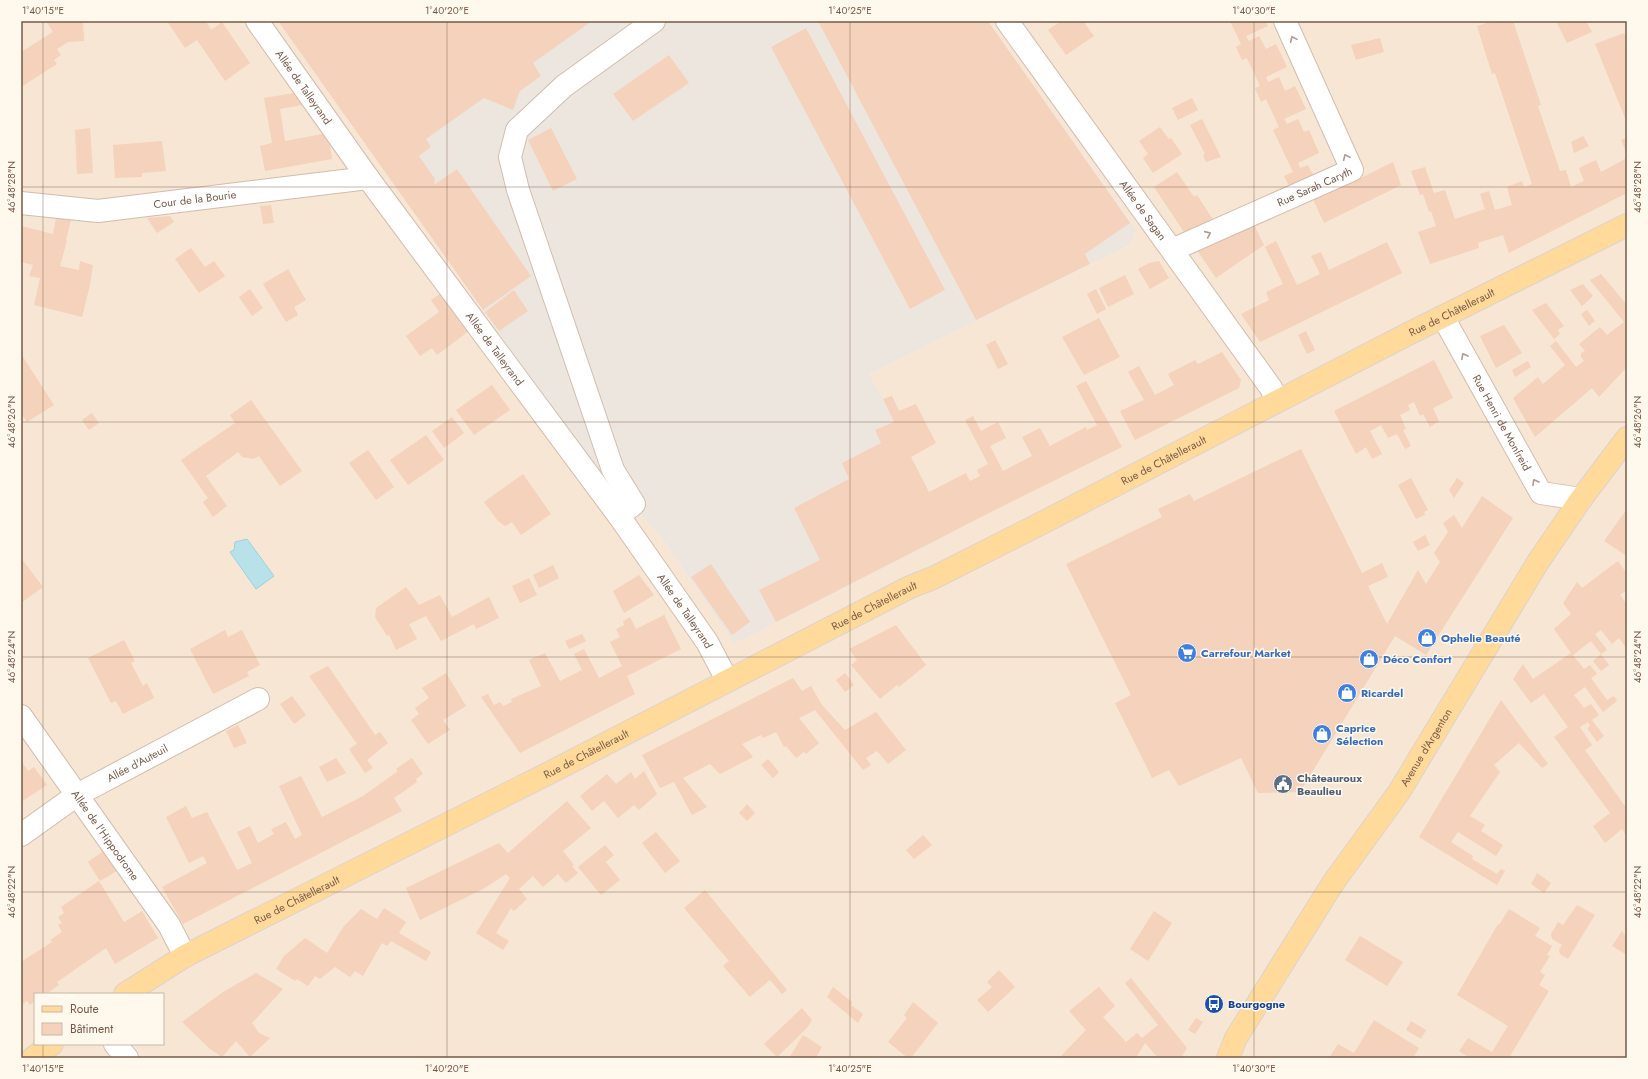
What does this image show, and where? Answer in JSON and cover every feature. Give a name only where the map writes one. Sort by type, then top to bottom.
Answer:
[{"type":"main road","name":"Rue de Châtellerault","points":[[127,993],[185,956],[551,772],[910,587],[933,578],[1038,525],[1278,401],[1627,225]]},
{"type":"main road","name":"Avenue d'Argenton","points":[[1228,1058],[1236,1038],[1291,949],[1333,883],[1399,792],[1538,562],[1580,499],[1627,438]]},
{"type":"main road","points":[[33,1058],[51,1045]]},
{"type":"street","name":"Allée de Talleyrand","points":[[257,21],[368,178],[619,516],[707,642],[728,680]]},
{"type":"street","points":[[619,516],[634,504],[613,470],[521,198],[510,157],[517,130],[564,86],[654,21]]},
{"type":"street","name":"Allée de Sagan","points":[[1007,21],[1172,250],[1278,401]]},
{"type":"street","name":"Rue Sarah Caryth","points":[[1172,250],[1352,170],[1286,21]]},
{"type":"street","name":"Cour de la Bourie","points":[[21,202],[98,211],[368,178]]},
{"type":"street","name":"Rue Henri de Monfreid","points":[[1443,317],[1541,493],[1580,499]]},
{"type":"street","name":"Allée d'Auteuil","points":[[21,836],[77,795],[258,699]]},
{"type":"street","name":"Allée de l'Hippodrome","points":[[21,716],[169,925],[185,956]]},
{"type":"street","points":[[116,1045],[127,1058]]},
{"type":"shaded area","points":[[21,21],[278,21],[600,476],[657,531],[734,644],[776,622],[911,457],[870,374],[1130,245],[1136,229],[988,21],[1627,21],[1627,1058],[21,1058]]},
{"type":"shaded area","points":[[278,21],[988,21],[1136,229],[1130,245],[870,374],[950,534],[734,644],[657,531],[600,476]]},
{"type":"water","points":[[247,539],[274,576],[256,589],[230,552],[234,550],[235,542]]},
{"type":"building","points":[[46,21],[83,21],[84,41],[68,42],[57,49],[61,55],[54,60],[57,64],[21,87],[21,52],[53,32]]},
{"type":"building","points":[[167,21],[206,21],[211,30],[222,22],[250,63],[225,81],[197,40],[185,48]]},
{"type":"building","points":[[278,21],[592,21],[533,63],[541,76],[520,91],[513,110],[484,98],[426,139],[431,147],[419,156],[435,179],[434,185],[457,169],[531,276],[483,310]]},
{"type":"building","points":[[818,21],[988,21],[1130,223],[1085,254],[1090,264],[976,320]]},
{"type":"building","points":[[1061,21],[1083,21],[1094,36],[1066,55],[1048,30]]},
{"type":"building","points":[[1230,21],[1265,21],[1268,26],[1246,36],[1249,41],[1259,36],[1266,49],[1276,44],[1287,67],[1266,77],[1268,82],[1279,77],[1285,91],[1295,86],[1306,109],[1284,119],[1287,124],[1298,119],[1304,132],[1309,130],[1319,153],[1298,163],[1300,168],[1308,165],[1314,177],[1290,188],[1284,176],[1293,172],[1273,130],[1279,127],[1266,99],[1261,102],[1255,88],[1260,86],[1247,58],[1242,60],[1236,47],[1241,44]]},
{"type":"building","points":[[1493,21],[1513,21],[1541,105],[1538,106],[1560,171],[1566,170],[1571,187],[1584,181],[1579,168],[1596,160],[1601,172],[1627,158],[1627,193],[1509,253],[1503,235],[1478,243],[1479,248],[1430,264],[1418,232],[1436,226],[1431,211],[1429,212],[1423,194],[1420,195],[1411,171],[1425,167],[1434,193],[1445,190],[1455,219],[1485,209],[1480,194],[1489,191],[1495,210],[1512,205],[1507,187],[1522,181],[1524,187],[1532,184],[1495,73],[1492,74],[1477,26]]},
{"type":"building","points":[[1556,21],[1586,21],[1592,32],[1567,43]]},
{"type":"building","points":[[806,28],[945,290],[910,309],[771,47]]},
{"type":"building","points":[[1624,33],[1627,40],[1627,123],[1595,44]]},
{"type":"building","points":[[1380,38],[1384,52],[1356,60],[1351,45]]},
{"type":"building","points":[[669,55],[689,83],[633,121],[613,94]]},
{"type":"building","points":[[300,92],[308,104],[280,109],[285,141],[328,133],[332,159],[265,171],[260,146],[272,143],[264,98]]},
{"type":"building","points":[[1192,98],[1198,110],[1178,120],[1172,108]]},
{"type":"building","points":[[1202,119],[1221,157],[1206,162],[1203,155],[1205,154],[1190,125]]},
{"type":"building","points":[[1160,127],[1169,139],[1171,138],[1182,154],[1153,173],[1143,158],[1148,154],[1139,141]]},
{"type":"building","points":[[90,128],[93,173],[77,174],[75,130]]},
{"type":"building","points":[[551,128],[577,179],[553,191],[528,140]]},
{"type":"building","points":[[1583,136],[1589,146],[1574,153],[1571,142]]},
{"type":"building","points":[[1627,138],[1627,154],[1621,140]]},
{"type":"building","points":[[162,141],[166,171],[142,173],[142,177],[115,178],[113,145]]},
{"type":"building","points":[[1393,162],[1401,185],[1324,223],[1311,195],[1360,175],[1361,178]]},
{"type":"building","points":[[1177,172],[1194,197],[1197,195],[1216,224],[1188,238],[1154,187]]},
{"type":"building","points":[[271,205],[274,223],[263,224],[260,206]]},
{"type":"building","points":[[170,216],[174,222],[157,233],[147,218]]},
{"type":"building","points":[[56,218],[71,220],[60,266],[79,270],[80,261],[93,265],[90,285],[82,317],[34,305],[40,278],[29,276],[33,265],[21,262],[21,226],[53,234]]},
{"type":"building","points":[[1253,223],[1264,245],[1216,278],[1197,250]]},
{"type":"building","points":[[1276,241],[1297,285],[1320,274],[1311,256],[1321,252],[1329,270],[1387,242],[1402,273],[1260,342],[1241,314],[1269,300],[1266,292],[1283,284],[1265,247]]},
{"type":"building","points":[[191,248],[205,267],[214,261],[225,276],[199,293],[175,259]]},
{"type":"building","points":[[1159,261],[1169,278],[1150,289],[1138,269],[1149,263]]},
{"type":"building","points":[[288,269],[306,300],[294,307],[298,315],[286,322],[263,284]]},
{"type":"building","points":[[1601,274],[1627,305],[1627,367],[1599,397],[1592,388],[1535,437],[1513,398],[1538,377],[1543,384],[1565,365],[1550,346],[1556,341],[1576,367],[1584,361],[1581,357],[1581,353],[1585,351],[1579,344],[1600,327],[1607,335],[1624,322],[1590,280]]},
{"type":"building","points":[[1125,275],[1134,294],[1108,307],[1099,288]]},
{"type":"building","points":[[1583,284],[1593,296],[1582,306],[1570,290]]},
{"type":"building","points":[[250,289],[263,308],[252,316],[239,297]]},
{"type":"building","points":[[1096,289],[1106,309],[1097,314],[1087,294]]},
{"type":"building","points":[[514,290],[528,311],[499,331],[485,312]]},
{"type":"building","points":[[443,292],[469,331],[437,355],[432,348],[420,356],[406,336],[439,312],[431,300]]},
{"type":"building","points":[[1546,303],[1564,326],[1558,330],[1560,334],[1554,339],[1532,310]]},
{"type":"building","points":[[1587,310],[1595,321],[1589,326],[1581,314]]},
{"type":"building","points":[[1099,318],[1120,357],[1084,375],[1062,337]]},
{"type":"building","points":[[1504,325],[1522,353],[1496,368],[1480,336]]},
{"type":"building","points":[[1306,331],[1315,350],[1307,354],[1298,335]]},
{"type":"building","points":[[995,340],[1008,364],[998,369],[986,345]]},
{"type":"building","points":[[1222,352],[1241,380],[1239,388],[1135,440],[1120,411],[1144,400],[1128,372],[1139,366],[1155,395],[1174,385],[1168,374],[1195,360],[1198,364]]},
{"type":"building","points":[[21,354],[54,405],[27,422],[21,413]]},
{"type":"building","points":[[1434,360],[1453,398],[1433,408],[1439,421],[1430,427],[1423,414],[1420,416],[1414,402],[1408,405],[1410,410],[1400,415],[1406,429],[1403,430],[1411,446],[1405,449],[1397,434],[1388,438],[1381,425],[1370,431],[1382,454],[1372,459],[1366,447],[1356,454],[1334,411]]},
{"type":"building","points":[[1528,361],[1531,367],[1515,377],[1512,370]]},
{"type":"building","points":[[1086,381],[1122,447],[776,622],[759,590],[820,560],[794,508],[849,479],[842,463],[881,443],[875,430],[894,422],[883,399],[892,396],[899,411],[916,404],[936,443],[911,457],[929,492],[966,473],[970,481],[980,476],[977,470],[988,464],[965,420],[973,416],[981,431],[998,422],[1006,438],[990,446],[1003,471],[1032,456],[1022,437],[1040,428],[1050,446],[1086,427],[1087,430],[1097,425],[1076,386]]},
{"type":"building","points":[[492,385],[510,410],[474,435],[456,410]]},
{"type":"building","points":[[251,400],[302,471],[280,486],[259,456],[254,459],[242,457],[238,452],[206,476],[227,506],[213,517],[203,502],[208,498],[181,460],[235,423],[230,415]]},
{"type":"building","points":[[92,413],[99,423],[89,430],[82,420]]},
{"type":"building","points":[[452,417],[464,433],[444,448],[432,431]]},
{"type":"building","points":[[426,435],[444,460],[408,485],[390,460]]},
{"type":"building","points":[[1301,449],[1362,573],[1382,563],[1388,577],[1368,586],[1387,624],[1418,570],[1426,584],[1440,562],[1434,553],[1448,532],[1443,523],[1454,515],[1462,528],[1482,496],[1513,518],[1426,655],[1395,636],[1300,792],[1258,793],[1241,758],[1179,786],[1169,770],[1152,778],[1115,703],[1131,695],[1066,564],[1162,517],[1158,509],[1190,494],[1194,501]]},
{"type":"building","points":[[368,450],[394,487],[376,500],[349,463]]},
{"type":"building","points":[[523,474],[551,514],[521,535],[512,522],[505,526],[498,521],[484,502]]},
{"type":"building","points":[[1411,478],[1428,510],[1424,512],[1425,515],[1416,519],[1398,485]]},
{"type":"building","points":[[1457,478],[1464,483],[1454,498],[1449,490]]},
{"type":"building","points":[[1627,509],[1627,556],[1604,541]]},
{"type":"building","points":[[1425,535],[1430,545],[1418,551],[1413,542]]},
{"type":"building","points":[[21,558],[43,587],[21,603]]},
{"type":"building","points":[[1618,561],[1625,571],[1627,569],[1627,590],[1620,595],[1627,604],[1627,649],[1619,638],[1612,644],[1601,630],[1595,634],[1607,650],[1601,654],[1591,641],[1573,655],[1584,669],[1590,665],[1597,674],[1591,678],[1607,700],[1614,696],[1617,701],[1603,712],[1585,687],[1574,695],[1584,708],[1591,704],[1599,715],[1592,720],[1604,736],[1597,742],[1587,728],[1590,726],[1588,722],[1580,727],[1592,745],[1585,750],[1627,809],[1627,837],[1622,829],[1605,843],[1593,826],[1610,813],[1554,737],[1568,727],[1544,694],[1531,703],[1513,679],[1523,664],[1533,679],[1571,653],[1554,629],[1571,614],[1563,603],[1577,582],[1582,588]]},
{"type":"building","points":[[711,564],[750,622],[732,635],[691,577]]},
{"type":"building","points":[[553,565],[559,578],[539,588],[533,575]]},
{"type":"building","points":[[639,575],[654,595],[624,613],[613,591]]},
{"type":"building","points":[[529,578],[537,595],[520,603],[512,586]]},
{"type":"building","points":[[406,587],[419,605],[440,595],[452,617],[489,597],[499,618],[476,629],[474,624],[441,641],[426,616],[409,624],[417,639],[396,650],[389,635],[387,636],[375,617],[376,608]]},
{"type":"building","points":[[664,615],[681,649],[627,676],[635,694],[520,753],[481,697],[488,694],[494,705],[500,702],[503,706],[512,702],[511,699],[541,686],[529,660],[545,653],[560,681],[582,670],[574,654],[584,649],[599,678],[622,666],[610,642],[620,637],[616,629],[624,625],[623,621],[630,617],[636,629]]},
{"type":"building","points":[[896,625],[926,665],[899,687],[897,685],[880,699],[851,665],[857,660],[849,649]]},
{"type":"building","points":[[225,630],[228,637],[242,630],[260,665],[247,672],[249,676],[213,694],[190,649]]},
{"type":"building","points":[[582,634],[586,641],[569,649],[565,641]]},
{"type":"building","points":[[124,640],[135,661],[131,663],[143,686],[147,683],[154,698],[123,714],[116,701],[111,703],[88,658]]},
{"type":"building","points":[[1601,654],[1609,665],[1601,671],[1593,661]]},
{"type":"building","points":[[328,666],[375,735],[380,732],[388,743],[367,760],[373,768],[365,773],[349,749],[357,744],[309,676]]},
{"type":"building","points":[[446,673],[466,706],[443,720],[450,730],[428,744],[411,720],[419,714],[415,708],[429,698],[422,688]]},
{"type":"building","points":[[845,673],[854,685],[845,692],[836,680]]},
{"type":"building","points":[[793,678],[802,691],[811,686],[822,705],[845,730],[876,712],[906,750],[888,764],[877,751],[866,758],[871,765],[863,770],[815,710],[799,718],[819,743],[806,754],[804,752],[796,758],[786,746],[784,747],[776,732],[763,738],[761,735],[742,744],[753,757],[720,774],[710,764],[683,778],[707,807],[692,815],[674,782],[660,788],[642,755]]},
{"type":"building","points":[[292,696],[306,715],[294,724],[280,704]]},
{"type":"building","points":[[1501,700],[1548,764],[1542,768],[1519,743],[1494,765],[1500,772],[1470,816],[1485,825],[1481,831],[1503,845],[1496,856],[1458,832],[1451,842],[1473,856],[1472,859],[1497,874],[1501,869],[1505,871],[1497,885],[1419,837]]},
{"type":"building","points":[[238,725],[247,743],[234,748],[226,731]]},
{"type":"building","points":[[336,758],[346,773],[327,782],[319,767]]},
{"type":"building","points":[[412,758],[423,774],[416,779],[417,782],[394,798],[402,811],[183,924],[162,887],[207,863],[203,856],[189,863],[166,817],[186,806],[192,818],[207,812],[237,870],[252,863],[237,832],[250,826],[258,843],[274,834],[271,829],[286,822],[295,839],[302,835],[279,786],[301,776],[322,817],[363,796],[398,771],[396,769]]},
{"type":"building","points":[[768,759],[779,772],[773,778],[761,765]]},
{"type":"building","points":[[21,761],[28,771],[34,767],[47,785],[21,802]]},
{"type":"building","points":[[644,771],[657,794],[639,810],[634,805],[618,818],[604,801],[592,811],[580,796],[607,774],[616,784],[631,772],[635,779]]},
{"type":"building","points":[[567,801],[591,828],[563,851],[574,865],[572,866],[578,873],[566,883],[558,874],[543,887],[533,876],[519,889],[527,899],[514,911],[511,908],[496,933],[509,941],[503,950],[476,933],[510,878],[506,874],[483,889],[420,920],[406,888],[499,843],[508,853]]},
{"type":"building","points":[[747,804],[755,813],[747,821],[739,813]]},
{"type":"building","points":[[656,832],[680,861],[665,873],[642,843]]},
{"type":"building","points":[[923,835],[932,845],[914,859],[906,850]]},
{"type":"building","points":[[605,845],[614,855],[606,862],[620,880],[601,895],[578,867]]},
{"type":"building","points":[[103,851],[117,871],[100,881],[88,862]]},
{"type":"building","points":[[1537,873],[1551,883],[1544,893],[1531,884]]},
{"type":"building","points":[[99,881],[124,922],[142,911],[158,938],[115,964],[106,948],[57,982],[59,985],[47,993],[34,993],[34,1002],[30,1005],[27,1001],[21,1005],[21,962],[52,942],[50,940],[62,932],[58,925],[62,923],[58,917],[64,913],[61,907]]},
{"type":"building","points":[[705,890],[787,990],[782,994],[770,980],[750,997],[723,966],[729,961],[684,908]]},
{"type":"building","points":[[1577,905],[1595,915],[1568,959],[1560,954],[1559,950],[1562,945],[1552,939],[1551,934],[1558,922],[1563,925]]},
{"type":"building","points":[[384,908],[406,922],[399,933],[431,952],[426,961],[391,941],[387,946],[382,943],[363,976],[355,971],[350,977],[335,967],[320,979],[315,976],[308,986],[297,979],[295,981],[276,969],[284,956],[305,938],[327,953],[344,926],[361,909],[377,919]]},
{"type":"building","points":[[1509,909],[1540,928],[1535,936],[1552,946],[1547,955],[1550,956],[1540,972],[1545,975],[1539,985],[1549,991],[1509,1058],[1470,1058],[1459,1051],[1468,1038],[1492,1052],[1508,1026],[1457,995],[1498,924],[1499,925]]},
{"type":"building","points":[[1154,911],[1172,923],[1148,961],[1130,949]]},
{"type":"building","points":[[1622,931],[1627,938],[1627,955],[1612,946]]},
{"type":"building","points":[[1360,936],[1403,962],[1387,986],[1345,960]]},
{"type":"building","points":[[999,970],[1015,987],[988,1012],[977,1000],[992,987],[987,982]]},
{"type":"building","points":[[256,973],[283,989],[252,1023],[259,1033],[270,1038],[250,1057],[236,1041],[222,1057],[210,1049],[182,1022],[223,992]]},
{"type":"building","points":[[1131,978],[1187,1048],[1181,1058],[1158,1058],[1145,1043],[1136,1058],[1060,1057],[1086,1030],[1069,1011],[1099,987],[1115,1006],[1103,1017],[1126,1042],[1137,1033],[1142,1038],[1158,1025],[1125,983]]},
{"type":"building","points":[[833,987],[852,1002],[851,1005],[863,1014],[858,1023],[827,997]]},
{"type":"building","points":[[913,1002],[938,1023],[911,1058],[908,1058],[888,1042],[907,1018],[904,1015]]},
{"type":"building","points":[[802,1008],[812,1020],[807,1028],[777,1057],[764,1044]]},
{"type":"building","points":[[1196,1018],[1203,1022],[1195,1034],[1188,1030]]},
{"type":"building","points":[[1374,1020],[1419,1048],[1413,1058],[1329,1058],[1338,1044],[1354,1053]]},
{"type":"building","points":[[1411,1021],[1426,1030],[1421,1039],[1406,1030]]},
{"type":"building","points":[[803,1035],[822,1047],[816,1058],[789,1058]]},
{"type":"place","name":"Ophelie Beauté","points":[[1427,638]]},
{"type":"place","name":"Carrefour Market","points":[[1187,653]]},
{"type":"place","name":"Déco Confort","points":[[1369,659]]},
{"type":"place","name":"Ricardel","points":[[1347,693]]},
{"type":"place","name":"Caprice Sélection","points":[[1322,734]]},
{"type":"place","name":"Châteauroux Beaulieu","points":[[1283,784]]},
{"type":"place","name":"Bourgogne","points":[[1214,1004]]}]
